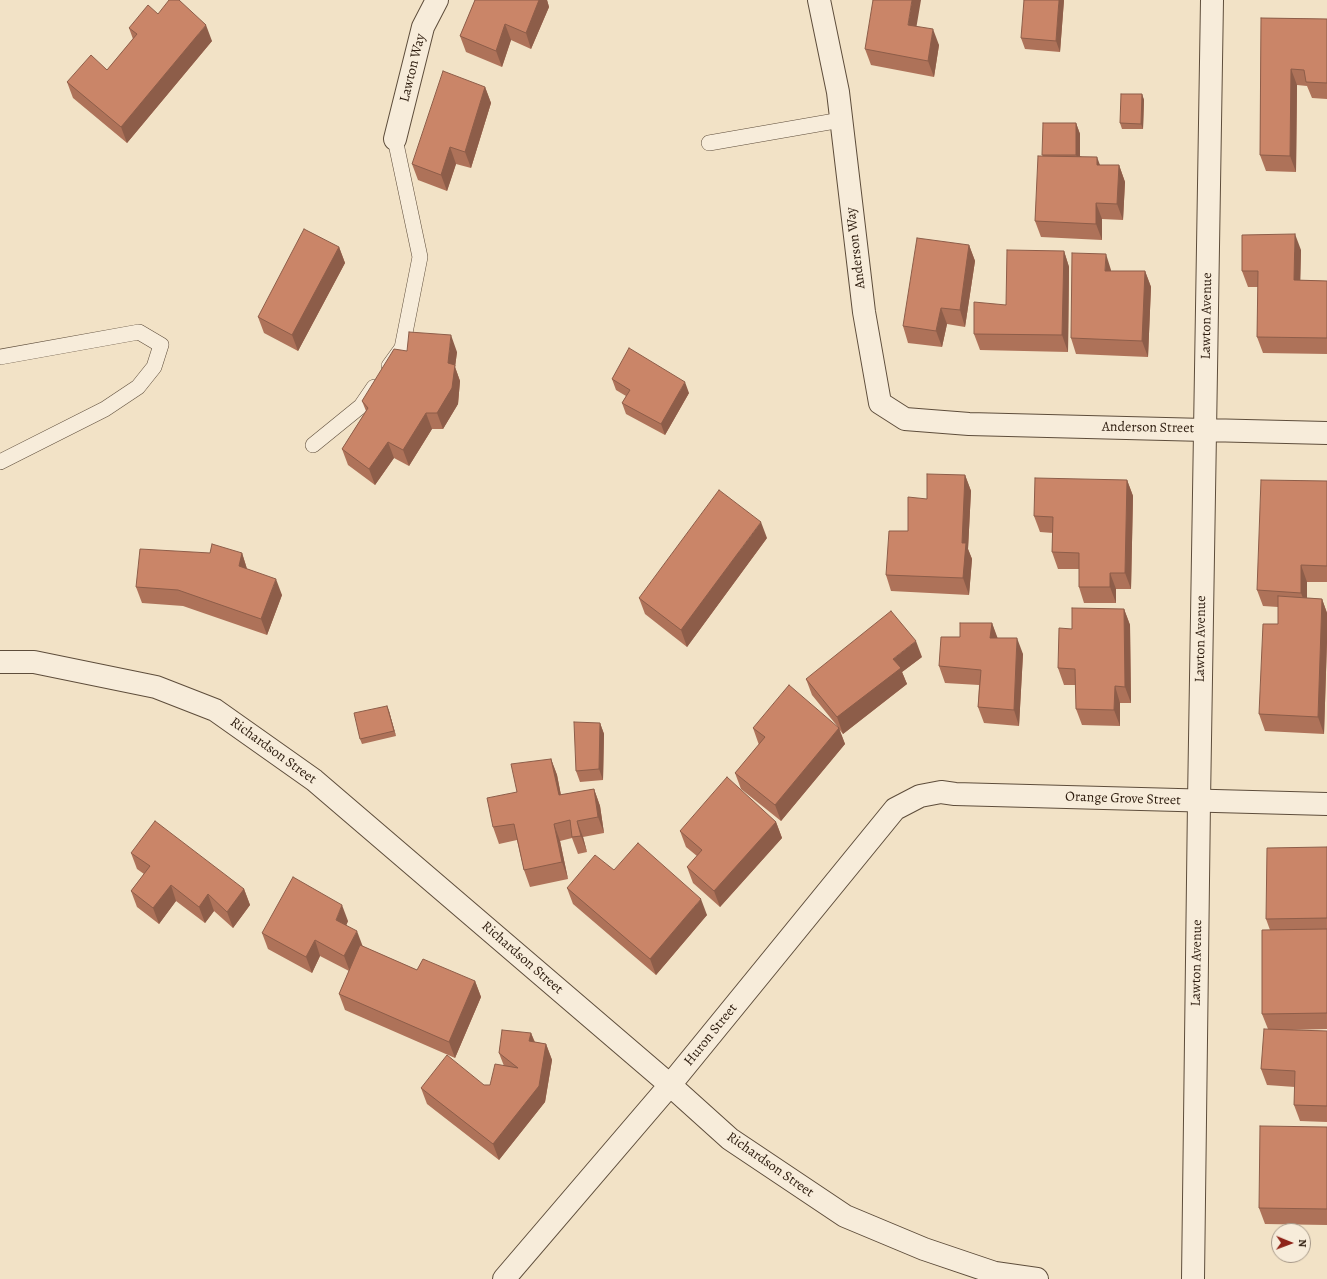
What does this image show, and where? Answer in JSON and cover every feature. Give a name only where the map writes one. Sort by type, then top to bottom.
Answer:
[{"type":"street","name":"Lawton Way","points":[[395,139],[423,27],[437,0]]},
{"type":"street","name":"Anderson Way","points":[[819,0],[835,78],[864,312],[880,403],[905,419],[969,424]]},
{"type":"street","name":"Lawton Avenue","points":[[1194,1279],[1199,801],[1212,0]]},
{"type":"street","name":"Anderson Street","points":[[969,424],[1327,433]]},
{"type":"street","name":"Richardson Street","points":[[0,662],[34,662],[156,687],[215,710],[314,780],[670,1085],[730,1139],[845,1216],[924,1249],[995,1273],[1036,1279]]},
{"type":"street","name":"Orange Grove Street","points":[[920,796],[941,792],[955,794],[1327,804]]},
{"type":"street","name":"Huron Street","points":[[504,1279],[670,1085],[895,809],[920,796]]},
{"type":"lane","points":[[709,143],[841,120]]},
{"type":"lane","points":[[313,445],[361,406],[402,348],[420,257],[395,139]]},
{"type":"lane","points":[[0,357],[139,332],[161,345],[154,367],[138,387],[105,409],[0,462]]},
{"type":"building","points":[[169,0],[179,0],[206,25],[121,127],[67,82],[91,55],[107,70],[137,34],[129,28],[148,5],[158,14]]},
{"type":"building","points":[[475,0],[539,0],[526,33],[505,24],[496,51],[460,36]]},
{"type":"building","points":[[873,0],[912,0],[908,25],[933,29],[928,61],[865,49]]},
{"type":"building","points":[[1024,0],[1059,0],[1056,41],[1021,38]]},
{"type":"building","points":[[1261,18],[1327,19],[1327,83],[1306,82],[1304,70],[1291,69],[1290,156],[1260,155]]},
{"type":"building","points":[[443,71],[485,87],[465,152],[450,147],[441,175],[412,164]]},
{"type":"building","points":[[1121,94],[1142,94],[1141,124],[1120,123]]},
{"type":"building","points":[[1043,123],[1076,123],[1076,155],[1042,155]]},
{"type":"building","points":[[1038,156],[1097,157],[1097,165],[1119,165],[1117,204],[1096,203],[1096,224],[1035,221]]},
{"type":"building","points":[[304,229],[339,247],[292,335],[258,317]]},
{"type":"building","points":[[1295,234],[1294,280],[1327,281],[1327,338],[1257,337],[1258,271],[1242,271],[1242,235]]},
{"type":"building","points":[[917,238],[969,245],[960,310],[941,308],[936,331],[903,326]]},
{"type":"building","points":[[1007,250],[1064,251],[1062,335],[974,334],[974,302],[1006,305]]},
{"type":"building","points":[[1072,253],[1106,254],[1105,271],[1145,271],[1142,341],[1071,338]]},
{"type":"building","points":[[409,332],[451,335],[448,363],[455,365],[452,388],[437,413],[426,413],[403,450],[388,442],[369,469],[342,449],[368,408],[362,401],[394,349],[407,351]]},
{"type":"building","points":[[629,348],[685,382],[661,424],[622,403],[630,390],[612,379]]},
{"type":"building","points":[[927,474],[965,475],[962,543],[966,543],[963,578],[886,575],[889,531],[908,531],[908,497],[927,499]]},
{"type":"building","points":[[1035,478],[1127,480],[1125,573],[1110,573],[1110,587],[1079,587],[1079,553],[1052,552],[1053,517],[1034,516]]},
{"type":"building","points":[[1261,480],[1327,481],[1327,566],[1301,565],[1301,593],[1257,590]]},
{"type":"building","points":[[719,490],[761,522],[681,630],[639,598]]},
{"type":"building","points":[[212,544],[242,553],[239,566],[276,579],[261,619],[178,590],[136,587],[140,549],[210,553]]},
{"type":"building","points":[[1278,596],[1322,599],[1318,717],[1259,714],[1263,624],[1278,624]]},
{"type":"building","points":[[1072,608],[1124,609],[1125,687],[1115,686],[1114,710],[1076,709],[1075,669],[1058,668],[1059,628],[1072,629]]},
{"type":"building","points":[[891,611],[916,641],[893,659],[901,668],[837,717],[806,679]]},
{"type":"building","points":[[960,623],[992,623],[990,638],[1017,638],[1014,710],[978,707],[981,670],[939,666],[941,637],[960,637]]},
{"type":"building","points":[[789,685],[839,728],[775,805],[735,773],[765,737],[753,728]]},
{"type":"building","points":[[387,706],[394,731],[360,739],[354,713]]},
{"type":"building","points":[[574,722],[600,723],[599,769],[576,771]]},
{"type":"building","points":[[551,759],[559,795],[594,789],[598,817],[577,821],[581,836],[572,837],[570,820],[554,824],[562,862],[524,870],[514,824],[493,827],[487,798],[517,792],[511,764]]},
{"type":"building","points":[[727,777],[776,822],[714,891],[687,867],[702,850],[680,831]]},
{"type":"building","points":[[155,821],[244,889],[227,912],[208,894],[199,907],[171,885],[153,908],[131,891],[150,866],[131,853]]},
{"type":"building","points":[[638,843],[701,899],[650,959],[567,888],[595,855],[614,870]]},
{"type":"building","points":[[1327,847],[1327,918],[1266,919],[1267,848]]},
{"type":"building","points":[[293,877],[342,905],[336,920],[357,931],[344,956],[315,940],[306,957],[262,933]]},
{"type":"building","points":[[1327,929],[1327,1013],[1262,1014],[1262,930]]},
{"type":"building","points":[[360,945],[417,970],[423,959],[475,981],[449,1042],[339,994]]},
{"type":"building","points":[[1264,1029],[1327,1031],[1327,1106],[1294,1105],[1295,1071],[1261,1069]]},
{"type":"building","points":[[502,1030],[531,1033],[529,1041],[546,1044],[539,1086],[493,1144],[421,1088],[447,1055],[484,1085],[490,1085],[495,1064],[518,1068],[499,1053]]},
{"type":"building","points":[[1260,1126],[1327,1127],[1327,1209],[1259,1208]]}]
